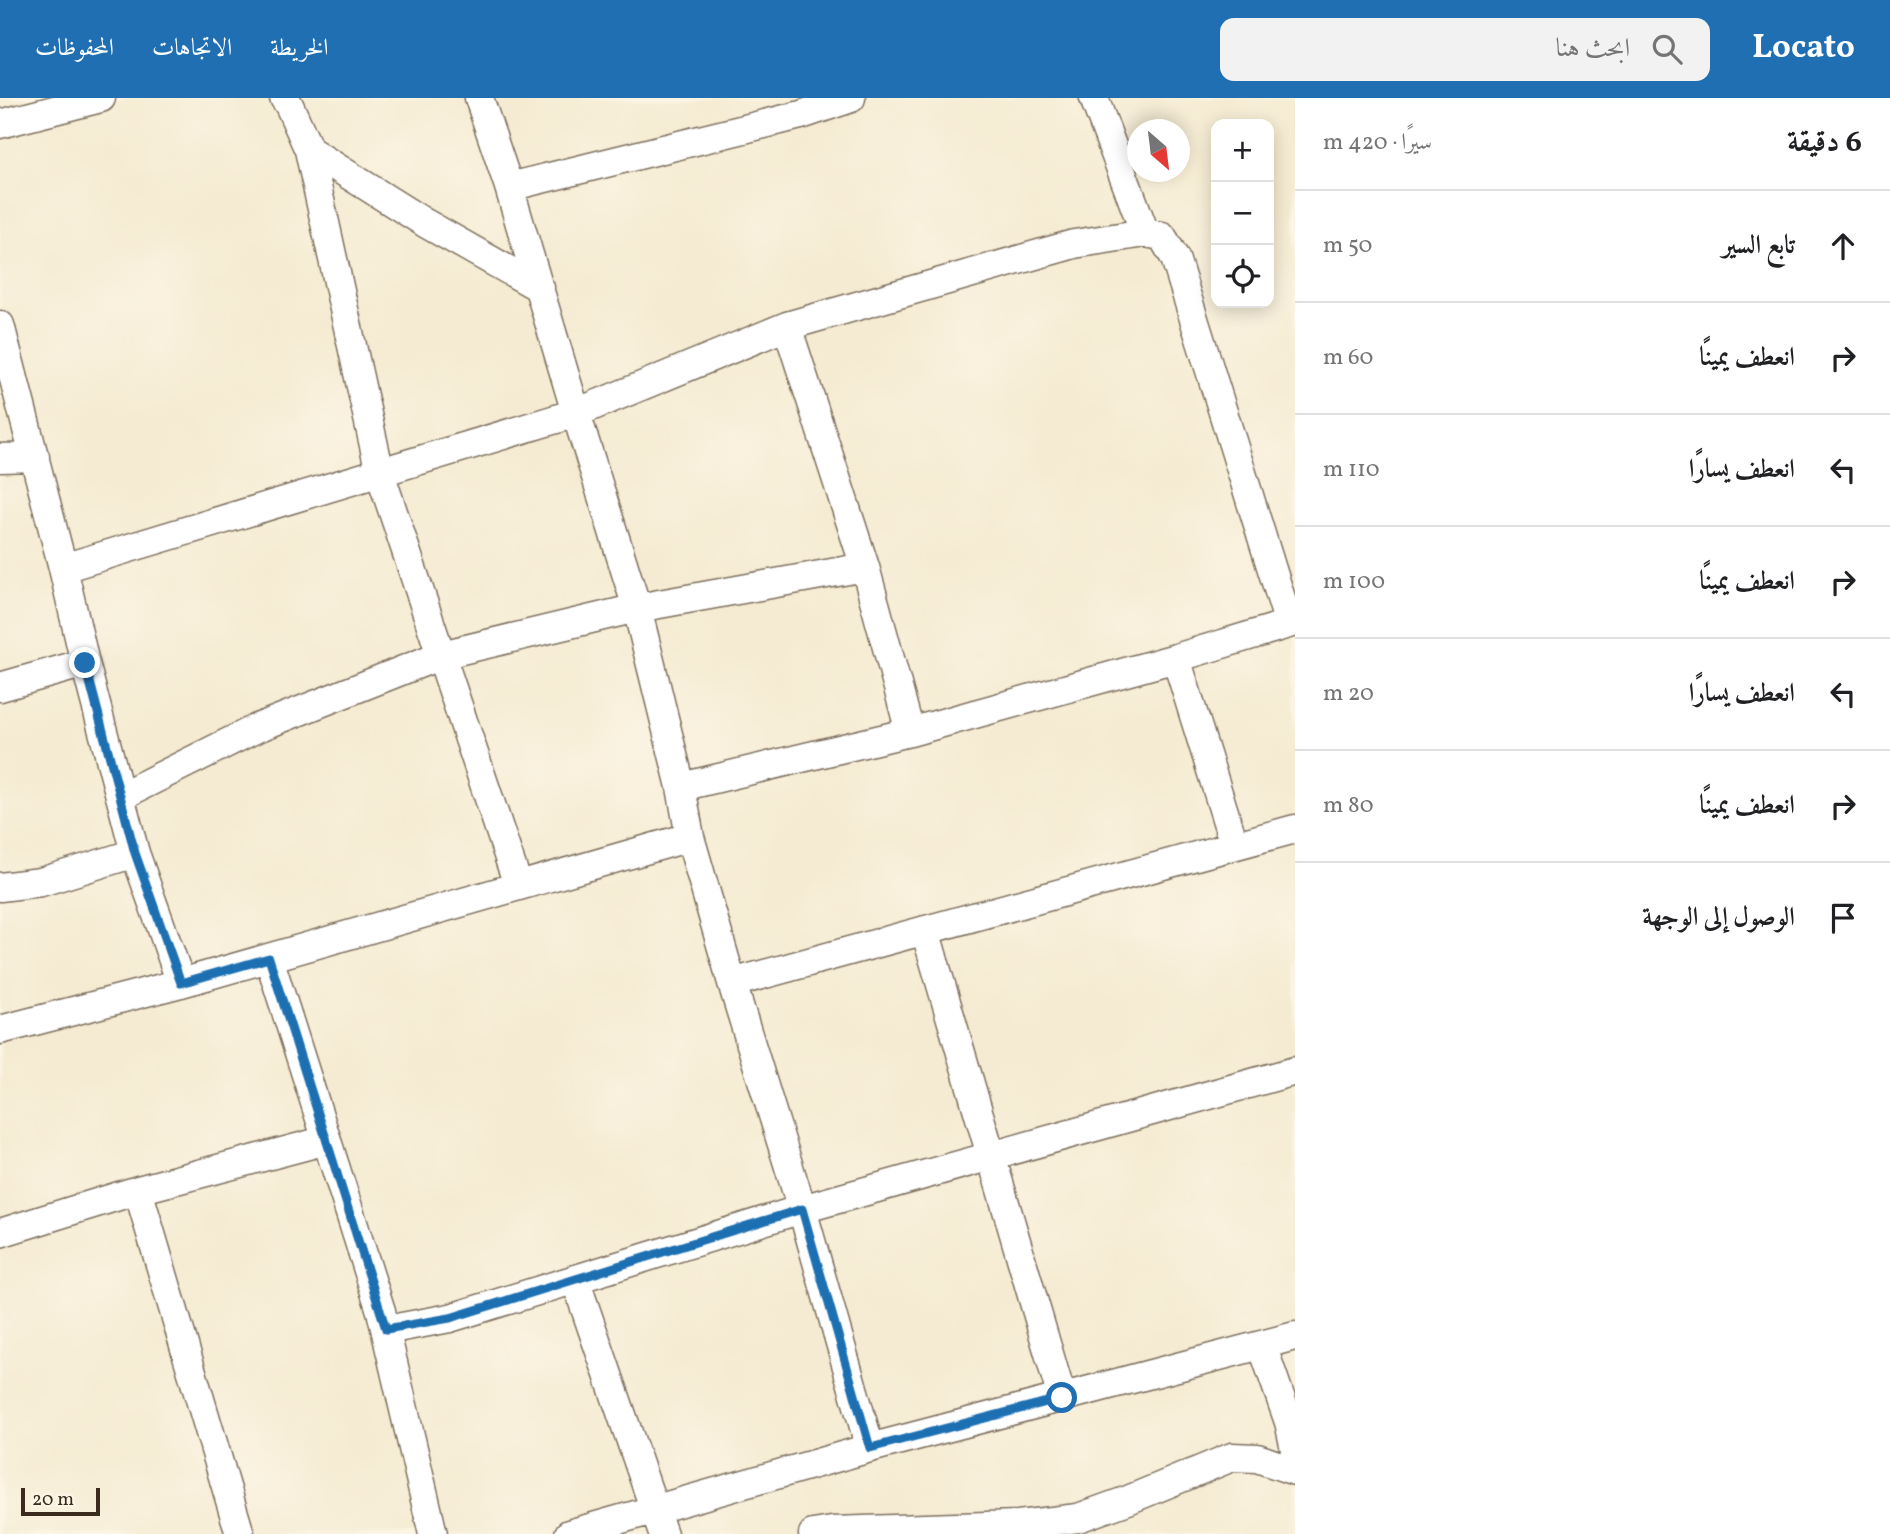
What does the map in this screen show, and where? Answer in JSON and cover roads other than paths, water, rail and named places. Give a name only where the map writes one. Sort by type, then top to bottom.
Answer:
[{"type":"street","points":[[0,124],[101,98]]},
{"type":"street","points":[[284,98],[309,150],[380,473],[518,885]]},
{"type":"street","points":[[479,98],[509,187],[638,608],[681,787],[690,836],[802,1209],[870,1448]]},
{"type":"street","points":[[509,187],[801,115],[851,98]]},
{"type":"street","points":[[1094,98],[1146,233]]},
{"type":"street","points":[[309,150],[425,223],[540,288]]},
{"type":"street","points":[[62,568],[576,412],[787,326],[1074,244],[1146,233],[1162,236],[1175,258],[1292,623],[910,732],[681,787]]},
{"type":"street","points":[[0,325],[135,853],[181,983]]},
{"type":"street","points":[[787,326],[865,567],[910,732]]},
{"type":"street","points":[[0,458],[35,457]]},
{"type":"street","points":[[121,796],[257,728],[441,655],[638,608],[865,567]]},
{"type":"street","points":[[1176,658],[1234,844]]},
{"type":"street","points":[[0,687],[85,663]]},
{"type":"street","points":[[732,983],[1295,829]]},
{"type":"street","points":[[0,1030],[181,983],[690,836]]},
{"type":"street","points":[[0,887],[41,882],[135,853]]},
{"type":"street","points":[[926,930],[1062,1398]]},
{"type":"street","points":[[269,958],[386,1329],[433,1534]]},
{"type":"street","points":[[386,1329],[450,1318],[802,1209],[1295,1071]]},
{"type":"street","points":[[0,1233],[138,1189],[327,1140]]},
{"type":"street","points":[[138,1189],[240,1534]]},
{"type":"street","points":[[575,1279],[658,1522]]},
{"type":"street","points":[[569,1534],[658,1522],[870,1448],[1295,1336]]},
{"type":"street","points":[[1262,1345],[1289,1422],[1295,1449]]},
{"type":"street","points":[[813,1534],[832,1531],[1018,1525],[1078,1518],[1232,1457],[1257,1458],[1295,1471]]}]
